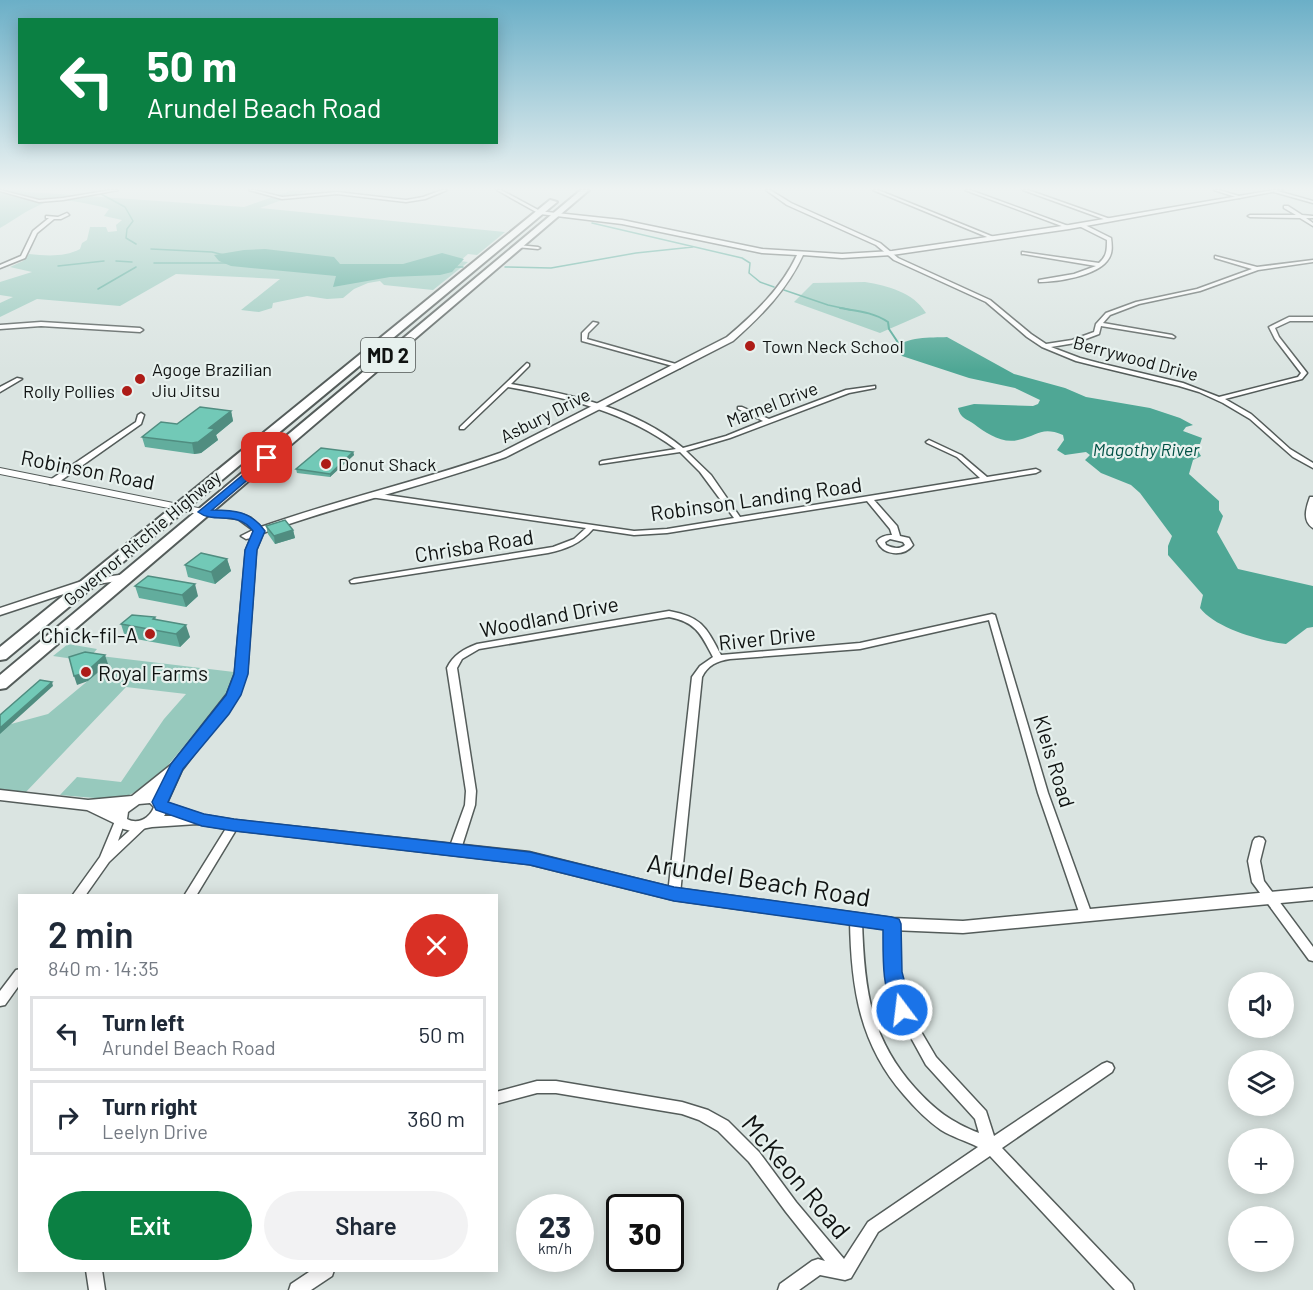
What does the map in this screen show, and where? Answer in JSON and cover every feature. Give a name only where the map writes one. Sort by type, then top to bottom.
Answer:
[{"type":"highway","name":"Governor Ritchie Highway","points":[[0,655],[494,250]]},
{"type":"highway","name":"Governor Ritchie Highway","points":[[0,684],[126,577],[208,513],[513,250]]},
{"type":"main road","name":"Robinson Road","points":[[0,471],[208,513]]},
{"type":"street","points":[[0,267],[15,262],[22,257],[26,250]]},
{"type":"street","points":[[762,250],[800,255],[842,256],[911,250]]},
{"type":"street","name":"Berrywood Drive","points":[[888,250],[896,259],[949,282],[1001,309],[1023,333],[1044,346],[1083,361],[1175,382],[1220,399],[1254,419],[1294,457],[1313,466]]},
{"type":"street","points":[[1041,281],[1080,274],[1100,265],[1106,260],[1110,250]]},
{"type":"street","points":[[1024,253],[1100,265]]},
{"type":"street","name":"Asbury Drive","points":[[246,536],[373,495],[468,468],[503,455],[680,366],[730,339],[757,316],[793,273],[800,255]]},
{"type":"street","points":[[1217,257],[1257,268]]},
{"type":"street","points":[[1303,261],[1313,268]]},
{"type":"street","points":[[1044,346],[1086,339],[1098,333],[1099,324],[1108,314],[1135,304],[1206,288],[1257,268],[1313,261]]},
{"type":"street","points":[[1220,399],[1300,378],[1304,373],[1298,361],[1277,338],[1272,327],[1289,319],[1313,319]]},
{"type":"street","points":[[595,323],[585,333],[584,340],[680,366]]},
{"type":"street","points":[[0,327],[41,324],[140,330]]},
{"type":"street","points":[[1099,324],[1172,337]]},
{"type":"street","points":[[462,428],[527,365]]},
{"type":"street","points":[[0,390],[19,380]]},
{"type":"street","points":[[507,385],[542,391],[598,407],[641,424],[682,450],[699,466],[739,520]]},
{"type":"street","name":"Marnel Drive","points":[[602,464],[682,450],[728,437],[848,392],[873,387]]},
{"type":"street","points":[[740,408],[770,422]]},
{"type":"street","points":[[54,482],[139,423],[141,415]]},
{"type":"street","points":[[929,442],[959,456],[985,479]]},
{"type":"street","name":"Robinson Landing Road","points":[[373,495],[634,533],[667,531],[739,520],[1036,471]]},
{"type":"street","points":[[1313,499],[1309,515],[1313,526]]},
{"type":"street","points":[[868,500],[894,528],[897,537]]},
{"type":"street","points":[[105,859],[121,811],[177,767],[223,710],[240,680],[251,550],[259,531],[251,521],[244,518],[225,513],[208,513]]},
{"type":"street","points":[[208,513],[216,518],[240,525],[251,550]]},
{"type":"street","name":"Chrisba Road","points":[[354,581],[568,547],[580,540],[591,527]]},
{"type":"street","points":[[0,612],[89,582],[126,577]]},
{"type":"street","name":"Woodland Drive","points":[[455,849],[470,804],[471,791],[452,668],[459,656],[480,646],[669,614],[685,616],[699,624],[717,657]]},
{"type":"street","name":"River Drive","points":[[674,894],[697,677],[707,662],[717,657],[860,646],[992,616]]},
{"type":"street","name":"Kleis Road","points":[[992,616],[1043,793],[1086,915]]},
{"type":"street","points":[[79,894],[105,859],[159,814],[177,767]]},
{"type":"street","points":[[0,795],[88,805],[135,800]]},
{"type":"street","name":"Arundel Beach Road","points":[[135,800],[150,798],[202,820]]},
{"type":"street","points":[[88,805],[119,820]]},
{"type":"street","name":"Arundel Beach Road","points":[[119,820],[126,826],[202,820],[455,849],[556,863],[674,894],[892,924],[963,927],[1313,894]]},
{"type":"street","points":[[191,894],[234,825]]},
{"type":"street","points":[[1259,841],[1254,870],[1258,882],[1313,956]]},
{"type":"street","points":[[856,920],[856,959],[862,995],[876,1047],[903,1086],[944,1125],[990,1146],[1126,1290]]},
{"type":"street","points":[[892,924],[893,972],[904,1014],[931,1061],[981,1116],[990,1146]]},
{"type":"street","points":[[0,1001],[18,977]]},
{"type":"street","points":[[786,1290],[818,1267],[845,1272],[873,1227],[1107,1068]]},
{"type":"street","name":"McKeon Road","points":[[498,1097],[537,1087],[556,1087],[682,1108],[703,1115],[723,1126],[754,1156],[791,1207],[845,1272]]},
{"type":"street","points":[[94,1272],[98,1290]]},
{"type":"street","points":[[297,1290],[323,1272]]},
{"type":"shaded area","points":[[483,250],[477,255],[468,254],[460,261],[468,262],[433,290],[384,285],[380,281],[354,289],[343,298],[327,299],[307,296],[273,303],[272,308],[259,312],[241,310],[280,279],[176,274],[120,306],[37,299],[0,317],[0,303],[13,297],[0,295],[0,282],[32,272],[10,267],[23,261],[29,254],[56,255],[74,252]]},
{"type":"shaded area","points":[[865,282],[891,288],[907,295],[926,313],[880,333],[794,302],[813,283]]},
{"type":"shaded area","points":[[68,644],[97,649],[92,655],[234,672],[236,684],[154,782],[127,796],[106,799],[60,795],[77,777],[121,782],[164,719],[186,694],[126,687],[25,793],[0,789],[0,727],[48,714],[108,664],[53,656]]},
{"type":"water","points":[[243,250],[275,250],[334,257],[340,264],[403,264],[442,253],[464,259],[452,272],[440,275],[390,277],[333,287],[336,276],[231,266],[219,261],[214,255]]},
{"type":"water","name":"Magothy River","points":[[947,337],[1014,374],[1065,388],[1086,397],[1150,408],[1193,425],[1186,427],[1183,431],[1202,438],[1200,444],[1195,444],[1190,448],[1198,451],[1201,456],[1193,460],[1189,474],[1219,501],[1219,510],[1223,516],[1217,532],[1238,569],[1313,586],[1313,627],[1307,628],[1286,644],[1239,632],[1216,622],[1207,615],[1200,608],[1203,595],[1168,555],[1168,546],[1172,536],[1140,493],[1131,485],[1101,473],[1085,460],[1090,455],[1086,452],[1065,455],[1057,450],[1064,440],[1063,435],[1050,431],[1012,441],[1000,439],[964,418],[958,408],[974,404],[1033,406],[1040,400],[1015,388],[969,378],[902,356],[895,349],[912,340]]},
{"type":"building","points":[[200,407],[231,411],[209,428],[215,429],[198,442],[142,437],[161,422],[177,424]]},
{"type":"building","name":"Donut Shack","points":[[321,448],[353,452],[330,474],[296,469]]},
{"type":"building","points":[[285,520],[293,530],[274,536],[266,526]]},
{"type":"building","points":[[201,553],[227,559],[211,572],[185,565]]},
{"type":"building","points":[[148,576],[195,584],[182,595],[135,586]]},
{"type":"building","points":[[132,615],[155,617],[153,619],[186,625],[176,634],[121,624]]},
{"type":"building","points":[[85,652],[105,655],[85,673],[74,676],[69,657]]},
{"type":"building","points":[[40,680],[52,682],[0,728],[0,715]]},
{"type":"waterway","points":[[175,250],[212,252],[224,255]]},
{"type":"waterway","points":[[505,267],[551,268],[663,250]]},
{"type":"waterway","points":[[709,250],[742,258],[750,263],[749,273],[760,282],[774,287]]},
{"type":"waterway","points":[[58,266],[104,261]]},
{"type":"waterway","points":[[116,261],[132,262]]},
{"type":"waterway","points":[[154,263],[228,263]]},
{"type":"waterway","points":[[98,289],[136,267]]},
{"type":"waterway","points":[[453,267],[463,267]]},
{"type":"waterway","points":[[784,290],[847,309]]},
{"type":"waterway","points":[[840,308],[847,309]]},
{"type":"waterway","points":[[847,309],[871,314],[888,322],[889,329],[899,344]]},
{"type":"waterway","points":[[847,309],[851,310]]},
{"type":"place","name":"Town Neck School","points":[[750,346]]},
{"type":"place","name":"Agoge Brazilian Jiu Jitsu","points":[[140,379]]},
{"type":"place","name":"Rolly Pollies","points":[[127,391]]},
{"type":"place","name":"Donut Shack","points":[[326,464]]},
{"type":"place","name":"Chick-fil-A","points":[[150,634]]},
{"type":"place","name":"Royal Farms","points":[[86,672]]},
{"type":"route","points":[[267,458],[203,512],[225,513],[244,518],[255,524],[259,531],[256,544],[251,550],[241,674],[233,695],[223,710],[177,767],[160,802],[162,806],[202,820],[269,830],[530,858],[602,874],[674,894],[892,924],[893,972],[902,1010]]}]
